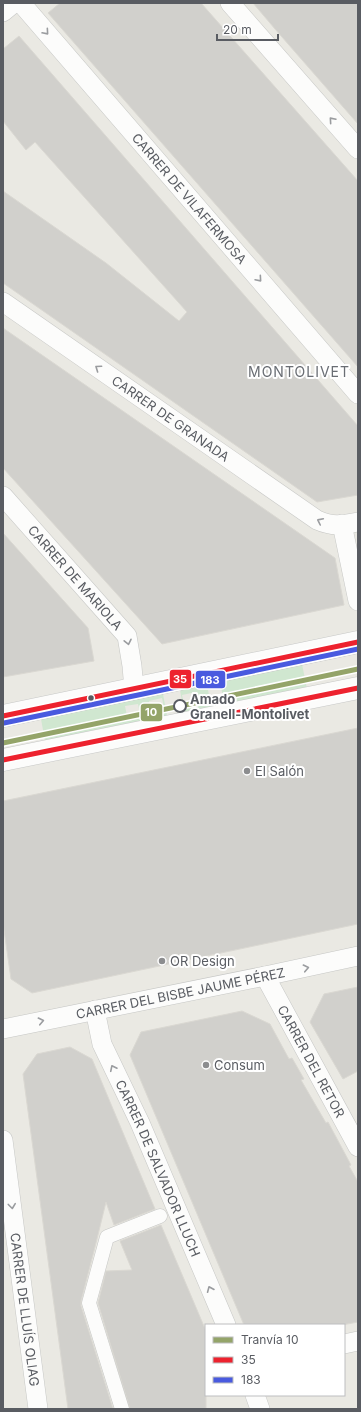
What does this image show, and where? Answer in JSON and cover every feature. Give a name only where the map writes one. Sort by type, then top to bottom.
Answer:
[{"type":"main road","points":[[3,716],[134,690],[358,642]]},
{"type":"main road","points":[[3,760],[358,688]]},
{"type":"street","points":[[3,12],[14,3]]},
{"type":"street","name":"CARRER DE VILAFERMOSA","points":[[21,3],[358,394]]},
{"type":"street","points":[[230,3],[358,149]]},
{"type":"street","name":"CARRER DE GRANADA","points":[[3,302],[317,520],[326,524],[338,525],[353,523],[358,601]]},
{"type":"street","name":"CARRER DE MARIOLA","points":[[3,496],[127,636],[134,690]]},
{"type":"street","name":"CARRER DEL BISBE JAUME PÉREZ","points":[[3,1029],[358,956]]},
{"type":"street","name":"CARRER DEL RETOR","points":[[265,976],[358,1147]]},
{"type":"street","name":"CARRER DE SALVADOR LLUCH","points":[[95,1010],[102,1044],[140,1123],[226,1324]]},
{"type":"street","name":"CARRER DE LLUÍS OLIAG","points":[[3,1140],[38,1409]]},
{"type":"street","points":[[122,1409],[89,1303],[107,1237],[160,1216]]},
{"type":"street","points":[[345,1344],[358,1341]]},
{"type":"street","points":[[254,1396],[260,1409]]},
{"type":"green space","points":[[302,664],[307,689],[184,713],[180,690]],"holes":[[[221,687],[224,702],[211,705],[208,690]],[[196,692],[198,707],[185,709],[182,695]]]},
{"type":"green space","points":[[163,694],[167,716],[45,741],[41,719]],"holes":[[[162,698],[165,713],[152,716],[149,701]],[[138,704],[141,718],[128,721],[125,706]]]},
{"type":"building","points":[[60,3],[201,3],[358,181],[358,367],[48,13]]},
{"type":"building","points":[[253,3],[358,3],[358,124],[275,29]]},
{"type":"building","points":[[19,36],[358,426],[358,495],[317,502],[3,283],[3,191],[106,263],[179,321],[187,312],[35,142],[26,150],[3,121],[3,49]]},
{"type":"building","points":[[3,328],[335,558],[344,605],[162,644],[3,468]]},
{"type":"building","points":[[3,533],[88,628],[94,661],[3,677]]},
{"type":"building","points":[[358,728],[358,924],[32,993],[11,979],[3,923],[3,801]]},
{"type":"building","points":[[358,987],[358,1071],[343,1079],[310,1022],[324,994]]},
{"type":"building","points":[[242,1011],[270,1024],[289,1059],[292,1058],[304,1079],[301,1080],[326,1123],[328,1122],[351,1165],[349,1166],[358,1182],[358,1322],[345,1324],[244,1324],[130,1055],[141,1032]]},
{"type":"building","points":[[70,1047],[92,1059],[155,1209],[114,1225],[106,1202],[81,1301],[81,1306],[113,1409],[68,1409],[23,1074],[37,1054]]},
{"type":"building","points":[[161,1225],[205,1329],[206,1409],[130,1409],[98,1303],[106,1271],[132,1270],[120,1241]]},
{"type":"tram line","name":"10","points":[[3,743],[358,669]]},
{"type":"transit line","name":"35","points":[[3,716],[358,642]]},
{"type":"transit line","name":"183","points":[[4,723],[358,649]]},
{"type":"transit line","name":"35","points":[[3,760],[358,688]]},
{"type":"place","name":"Amado Granell-Montolivet","points":[[180,706]]},
{"type":"place","name":"El Salón","points":[[247,771]]},
{"type":"place","name":"OR Design","points":[[162,961]]},
{"type":"place","name":"Consum","points":[[206,1065]]},
{"type":"district","name":"MONTOLIVET","points":[[299,371]]}]
